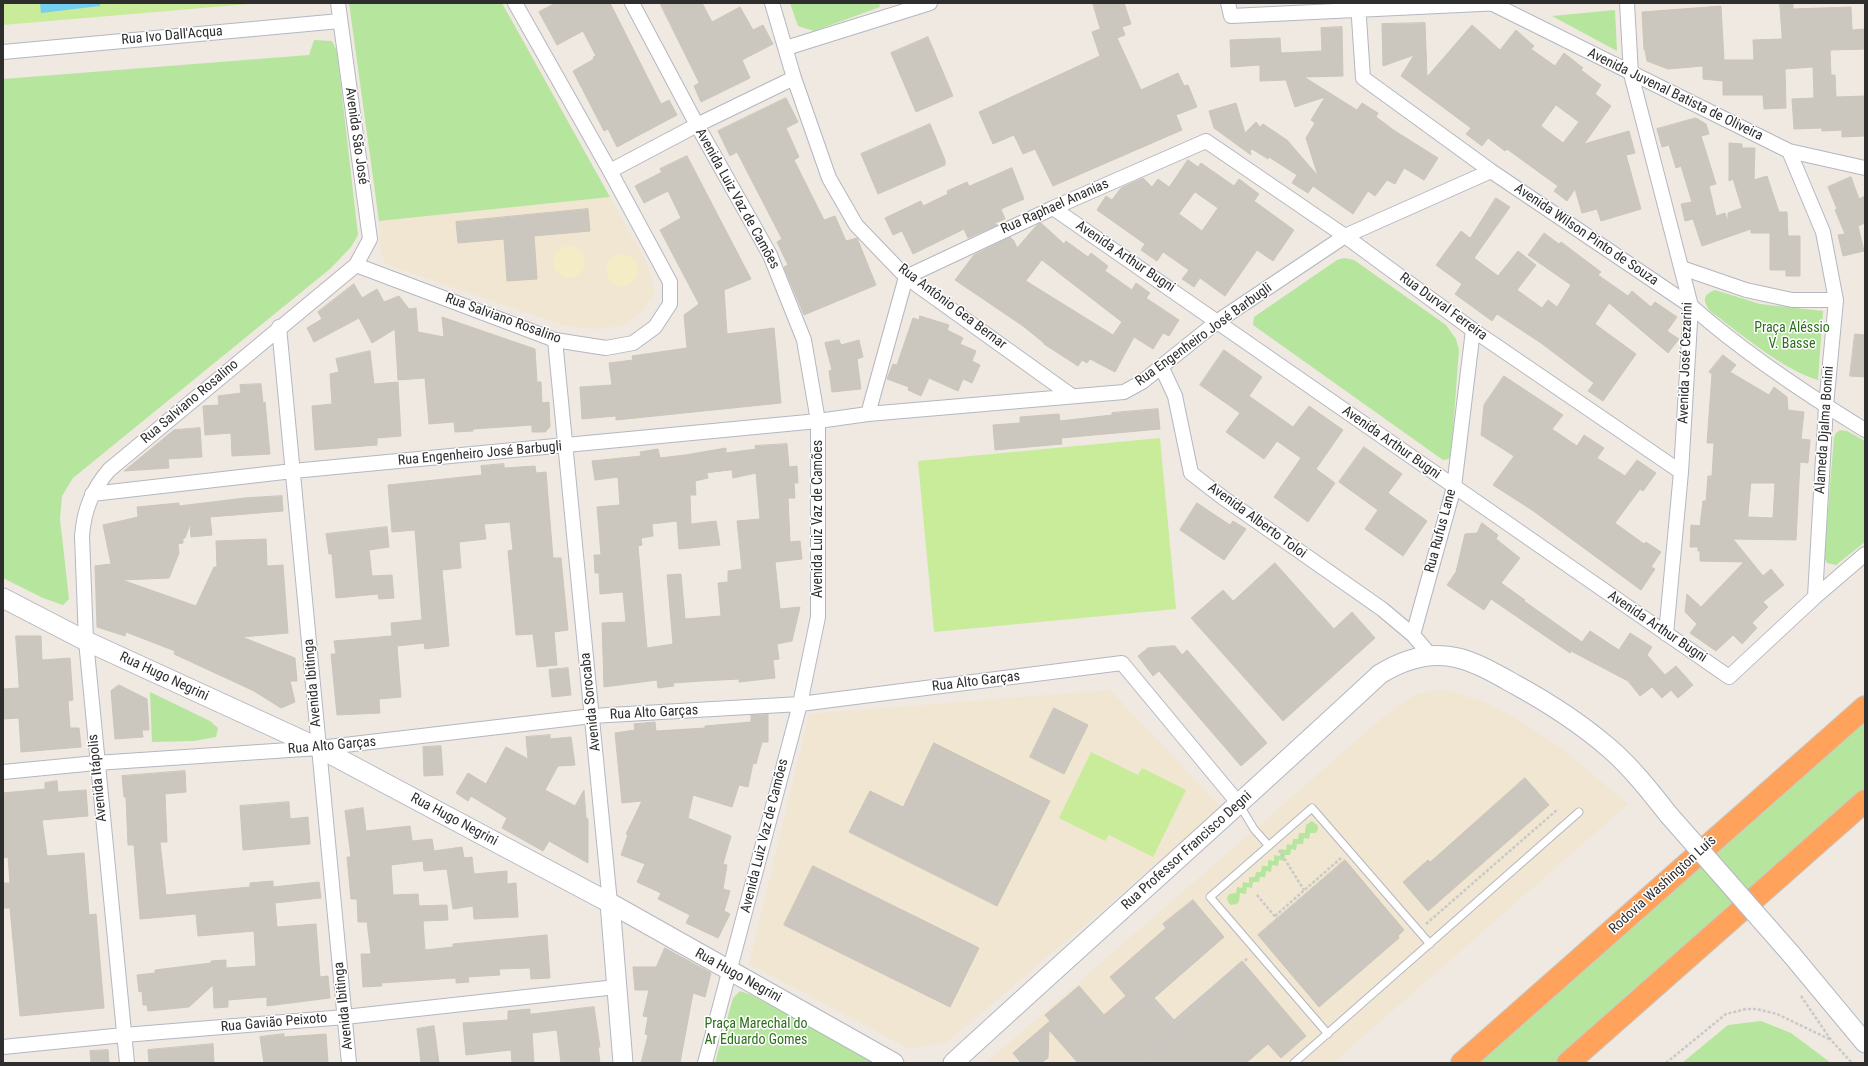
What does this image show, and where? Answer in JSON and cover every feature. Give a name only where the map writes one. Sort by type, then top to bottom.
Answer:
[{"type":"highway","name":"Rodovia Washington Luís","points":[[1462,1063],[1865,707]]},
{"type":"highway","points":[[1568,1063],[1865,801]]},
{"type":"main road","name":"Rua Hugo Negrini","points":[[3,598],[86,641],[319,748],[610,903],[730,972],[894,1063]]},
{"type":"main road","name":"Rua Professor Francisco Degni","points":[[953,1063],[1380,674],[1397,664],[1416,658],[1431,656]]},
{"type":"main road","points":[[1431,656],[1457,658],[1479,666],[1546,702],[1577,723],[1610,749],[1638,778],[1791,954],[1865,1043]]},
{"type":"main road","name":"Avenida Sorocaba","points":[[610,903],[623,1063]]},
{"type":"main road","points":[[612,938],[642,921]]},
{"type":"street","name":"Avenida São José","points":[[338,3],[370,239],[356,265]]},
{"type":"street","name":"Rua Salviano Rosalino","points":[[92,494],[110,470],[279,327],[356,265],[555,340],[606,348],[633,343],[655,327],[670,304],[670,282],[610,171],[515,3]]},
{"type":"street","name":"Avenida Luiz Vaz de Camões","points":[[632,3],[697,125],[770,256],[804,340],[818,421],[818,617],[800,704],[705,1063]]},
{"type":"street","name":"Rua Antônio Gea Bernar","points":[[772,3],[794,78],[829,178],[856,225],[906,277],[1072,396]]},
{"type":"street","points":[[786,48],[930,3]]},
{"type":"street","points":[[1230,9],[1509,3]]},
{"type":"street","name":"Avenida José Cezarini","points":[[1627,3],[1631,74],[1691,306],[1681,472],[1666,634]]},
{"type":"street","name":"Avenida Juvenal Batista de Oliveira","points":[[1493,4],[1631,74],[1789,151],[1865,168]]},
{"type":"street","name":"Avenida Wilson Pinto de Souza","points":[[1359,7],[1363,78],[1491,171],[1691,306],[1716,328],[1826,406],[1865,430]]},
{"type":"street","name":"Rua Ivo Dall'Acqua","points":[[3,52],[340,21]]},
{"type":"street","points":[[610,171],[697,125],[794,78]]},
{"type":"street","name":"Rua Raphael Ananias","points":[[906,277],[1053,208],[1206,141]]},
{"type":"street","name":"Rua Durval Ferreira","points":[[1206,141],[1345,236],[1473,330],[1681,472]]},
{"type":"street","name":"Alameda Djalma Bonini","points":[[1789,151],[1823,232],[1836,300],[1826,406],[1814,597]]},
{"type":"street","name":"Rua Engenheiro José Barbugli","points":[[92,494],[293,471],[567,446],[818,421],[868,414],[1124,392],[1142,382],[1218,321],[1345,236],[1491,171]]},
{"type":"street","name":"Avenida Arthur Bugni","points":[[1053,208],[1218,321],[1454,487],[1729,677],[1814,597]]},
{"type":"street","points":[[1682,268],[1746,290],[1792,300],[1836,300]]},
{"type":"street","points":[[868,414],[906,277]]},
{"type":"street","name":"Avenida Ibitinga","points":[[279,327],[349,1063]]},
{"type":"street","name":"Rua Rufus Lane","points":[[1413,635],[1454,487],[1473,330]]},
{"type":"street","name":"Avenida Sorocaba","points":[[555,340],[567,446],[610,903]]},
{"type":"street","name":"Avenida Alberto Toloi","points":[[1161,366],[1175,396],[1191,473],[1222,497],[1382,609],[1413,635],[1431,656]]},
{"type":"street","name":"Avenida Itápolis","points":[[92,494],[87,507],[82,536],[86,641],[96,763],[127,1063]]},
{"type":"street","points":[[1814,597],[1865,554]]},
{"type":"street","name":"Rua Alto Garças","points":[[3,772],[96,763],[319,748],[592,716],[800,704],[1122,663],[1239,804]]},
{"type":"street","name":"Rua Gavião Peixoto","points":[[3,1047],[124,1035],[345,1017],[616,987]]},
{"type":"lane","points":[[1239,804],[1254,829],[1268,846]]},
{"type":"lane","points":[[1328,1034],[1210,897],[1312,808],[1430,944]]},
{"type":"lane","points":[[1294,1063],[1579,812]]},
{"type":"path","points":[[1418,931],[1558,809]]},
{"type":"path","points":[[1275,916],[1349,851]]},
{"type":"path","points":[[1257,895],[1278,919]]},
{"type":"path","points":[[1174,1024],[1256,951]]},
{"type":"path","points":[[1140,982],[1141,986],[1180,1031],[1143,1063]]},
{"type":"path","points":[[1799,993],[1832,1040],[1852,1063]]},
{"type":"path","points":[[1143,1005],[1151,998]]},
{"type":"path","points":[[1666,1063],[1726,1014],[1746,1009],[1757,1009],[1777,1014],[1832,1040]]},
{"type":"shaded area","points":[[610,197],[649,267],[655,293],[643,311],[623,326],[594,329],[563,325],[385,264],[381,251],[379,221]]},
{"type":"shaded area","points":[[1443,689],[1485,702],[1513,717],[1560,747],[1628,804],[1333,1063],[986,1063],[1394,708],[1417,694]]},
{"type":"shaded area","points":[[1110,690],[1222,808],[947,1042],[910,1049],[749,964],[809,714]]},
{"type":"green space","points":[[3,3],[261,3],[3,25]]},
{"type":"green space","points":[[349,3],[502,3],[610,197],[379,221]]},
{"type":"green space","points":[[790,3],[879,3],[880,7],[814,31],[798,26]]},
{"type":"green space","points":[[1615,10],[1617,51],[1552,16]]},
{"type":"green space","points":[[314,40],[332,41],[337,51],[358,235],[351,247],[331,268],[73,478],[62,496],[60,519],[69,599],[63,605],[43,598],[3,578],[3,79],[309,55]]},
{"type":"green space","points":[[1344,258],[1354,260],[1446,325],[1456,339],[1459,350],[1451,456],[1448,459],[1443,460],[1253,325],[1254,317],[1337,260]]},
{"type":"green space","name":"Praça Aléssio V. Basse","points":[[1715,290],[1760,304],[1823,311],[1818,380],[1776,360],[1710,311],[1705,299],[1708,294]]},
{"type":"green space","points":[[1840,430],[1847,431],[1865,441],[1865,542],[1836,565],[1827,563],[1824,558],[1834,437]]},
{"type":"green space","points":[[1160,438],[1176,609],[934,632],[918,461]]},
{"type":"green space","points":[[150,692],[210,721],[218,728],[216,737],[194,741],[152,742]]},
{"type":"green space","points":[[1865,720],[1865,790],[1554,1063],[1474,1063]]},
{"type":"green space","points":[[1091,752],[1138,775],[1142,768],[1186,790],[1153,857],[1109,835],[1105,841],[1059,818]]},
{"type":"green space","points":[[1312,821],[1318,826],[1316,833],[1310,833],[1309,839],[1304,838],[1303,844],[1297,844],[1296,850],[1291,849],[1290,855],[1285,855],[1284,861],[1279,860],[1278,866],[1272,865],[1271,872],[1266,871],[1265,877],[1260,877],[1259,882],[1253,882],[1252,888],[1247,887],[1246,894],[1240,893],[1237,904],[1231,905],[1228,902],[1227,898],[1229,894],[1236,893],[1237,887],[1242,888],[1243,882],[1249,883],[1249,877],[1255,877],[1256,872],[1261,872],[1262,866],[1268,866],[1268,860],[1274,861],[1274,855],[1280,856],[1281,849],[1286,850],[1287,844],[1292,845],[1293,839],[1298,839],[1299,833],[1305,833],[1306,825]]},
{"type":"green space","name":"Praça Marechal do Ar Eduardo Gomes","points":[[740,991],[751,995],[881,1063],[715,1063],[733,998]]},
{"type":"green space","points":[[1761,1021],[1791,1033],[1831,1063],[1682,1063],[1728,1025]]},
{"type":"sand","points":[[569,246],[578,249],[582,253],[585,262],[582,271],[578,275],[569,278],[560,275],[556,271],[553,262],[556,253],[560,249]]},
{"type":"sand","points":[[622,254],[631,257],[635,261],[638,270],[635,279],[631,283],[622,286],[613,283],[609,279],[606,270],[609,261],[613,257]]},
{"type":"water","points":[[40,3],[100,3],[100,6],[41,13]]},
{"type":"building","points":[[556,3],[610,3],[661,104],[669,100],[677,115],[617,147],[608,129],[604,131],[573,71],[594,59],[593,57],[596,56],[583,31],[557,45],[539,12]]},
{"type":"building","points":[[660,3],[702,3],[712,22],[740,7],[753,30],[763,25],[773,44],[742,60],[750,78],[701,102],[694,86],[699,83]]},
{"type":"building","points":[[1093,3],[1124,3],[1131,24],[1122,27],[1125,35],[1117,38],[1141,90],[1178,73],[1184,86],[1188,85],[1197,107],[1176,115],[1182,130],[1053,186],[1035,149],[1023,154],[1014,135],[993,144],[979,112],[1100,56],[1092,32],[1100,29]]},
{"type":"building","points":[[1780,3],[1793,3],[1793,9],[1851,7],[1852,30],[1865,29],[1865,49],[1830,50],[1831,75],[1835,75],[1836,97],[1865,96],[1865,136],[1842,137],[1842,130],[1822,131],[1822,128],[1794,129],[1792,99],[1814,98],[1813,67],[1785,69],[1786,108],[1764,109],[1763,95],[1723,95],[1723,81],[1703,79],[1703,66],[1668,69],[1647,61],[1644,50],[1642,12],[1721,6],[1724,60],[1754,60],[1753,40],[1782,39]]},
{"type":"building","points":[[1425,23],[1427,77],[1472,25],[1500,50],[1516,30],[1534,46],[1531,49],[1555,66],[1564,53],[1583,68],[1581,70],[1601,85],[1595,94],[1611,106],[1584,144],[1629,131],[1635,153],[1626,155],[1641,209],[1601,221],[1597,209],[1582,213],[1575,189],[1567,201],[1554,191],[1558,186],[1507,149],[1505,151],[1488,138],[1482,146],[1466,134],[1471,128],[1401,76],[1414,55],[1383,66],[1382,24]],"holes":[[[1556,105],[1579,122],[1563,143],[1541,126]]]},
{"type":"building","points":[[1342,27],[1343,76],[1304,77],[1357,110],[1362,103],[1378,113],[1376,117],[1395,131],[1438,158],[1424,180],[1404,168],[1395,184],[1387,180],[1375,196],[1368,191],[1353,214],[1313,186],[1308,193],[1292,183],[1297,175],[1269,157],[1268,159],[1252,149],[1250,151],[1251,155],[1214,128],[1209,111],[1236,103],[1245,133],[1256,122],[1260,127],[1263,124],[1287,140],[1318,176],[1306,138],[1315,123],[1311,120],[1325,97],[1295,107],[1286,80],[1260,81],[1260,65],[1231,67],[1230,40],[1280,38],[1281,53],[1322,51],[1321,28]]},
{"type":"building","points":[[928,37],[953,96],[916,112],[891,53]]},
{"type":"building","points":[[786,98],[798,122],[786,128],[799,157],[794,160],[824,220],[835,216],[846,241],[857,238],[876,285],[804,315],[784,267],[788,265],[777,242],[782,239],[737,152],[730,156],[718,131]]},
{"type":"building","points":[[1696,118],[1706,124],[1709,134],[1701,136],[1716,184],[1709,186],[1716,216],[1725,213],[1728,222],[1728,213],[1742,208],[1733,179],[1729,181],[1729,143],[1742,144],[1742,148],[1755,148],[1754,180],[1767,176],[1779,212],[1787,212],[1788,236],[1800,236],[1800,276],[1786,276],[1786,270],[1770,270],[1770,233],[1751,233],[1751,229],[1702,246],[1693,219],[1685,221],[1681,204],[1692,202],[1681,166],[1676,168],[1669,145],[1662,147],[1657,129]]},
{"type":"building","points":[[930,124],[945,160],[945,165],[878,194],[861,154]]},
{"type":"building","points":[[687,156],[751,279],[724,290],[727,334],[774,328],[781,403],[616,420],[616,416],[582,419],[580,387],[612,385],[609,363],[633,360],[632,356],[687,348],[684,315],[699,304],[660,230],[681,218],[668,191],[644,203],[635,186],[662,172],[660,169]]},
{"type":"building","points":[[1188,160],[1198,167],[1201,163],[1234,186],[1239,179],[1259,194],[1254,201],[1294,230],[1273,261],[1257,250],[1225,296],[1200,278],[1194,287],[1182,279],[1189,270],[1163,252],[1157,261],[1141,250],[1145,244],[1097,210],[1106,196],[1112,200],[1121,188],[1143,178],[1152,187],[1158,179],[1169,187]],"holes":[[[1195,192],[1218,208],[1202,231],[1179,214]]]},
{"type":"building","points":[[1012,168],[1024,199],[1001,209],[1005,219],[995,223],[997,225],[968,238],[964,229],[913,254],[902,231],[893,235],[885,218],[921,201],[923,206],[948,194],[947,191],[967,182],[969,186]]},
{"type":"building","points":[[1851,177],[1859,199],[1865,196],[1865,223],[1858,226],[1864,251],[1843,256],[1838,235],[1845,234],[1835,210],[1837,209],[1828,187]]},
{"type":"building","points":[[1496,198],[1510,207],[1474,258],[1498,276],[1518,251],[1536,265],[1517,290],[1542,308],[1548,300],[1557,307],[1571,285],[1528,255],[1544,233],[1559,244],[1561,242],[1601,272],[1598,275],[1628,296],[1632,291],[1651,307],[1655,302],[1677,317],[1667,331],[1679,339],[1668,353],[1609,303],[1595,324],[1636,354],[1603,401],[1588,391],[1594,383],[1541,343],[1497,314],[1492,321],[1455,294],[1462,284],[1436,265],[1461,231],[1470,238]]},
{"type":"building","points":[[588,209],[590,231],[534,236],[537,279],[507,281],[504,239],[458,243],[456,222]]},
{"type":"building","points":[[1041,223],[1064,244],[1066,241],[1088,257],[1091,253],[1108,266],[1105,271],[1132,290],[1136,283],[1150,293],[1146,298],[1179,320],[1169,336],[1163,333],[1153,349],[1134,337],[1115,372],[1090,359],[1087,363],[1082,360],[1078,366],[1044,344],[1023,326],[955,280],[974,255],[1010,237],[1014,241],[1017,248],[1037,225]],"holes":[[[1042,260],[1122,322],[1113,335],[1026,281]]]},
{"type":"building","points":[[354,284],[362,298],[377,289],[384,302],[399,296],[409,309],[416,308],[418,332],[444,337],[442,317],[535,349],[537,382],[541,382],[542,403],[549,402],[550,427],[545,432],[532,432],[532,425],[473,429],[473,431],[455,432],[454,422],[429,424],[425,378],[398,380],[395,329],[372,343],[359,318],[314,342],[307,328],[322,319],[318,312]]},
{"type":"building","points":[[920,316],[949,325],[947,330],[963,338],[960,344],[976,351],[972,361],[980,365],[972,383],[963,379],[958,391],[929,378],[921,396],[908,390],[909,387],[887,379],[893,364],[897,365],[913,318],[919,320]]},
{"type":"building","points":[[1855,334],[1865,335],[1865,377],[1850,376]]},
{"type":"building","points":[[839,340],[841,345],[859,340],[863,357],[857,359],[861,389],[832,392],[829,371],[832,370],[825,343]]},
{"type":"building","points":[[1224,350],[1262,377],[1249,396],[1293,427],[1309,406],[1343,430],[1316,469],[1335,483],[1308,522],[1274,497],[1301,458],[1277,441],[1264,459],[1226,432],[1240,413],[1200,385]]},
{"type":"building","points":[[370,351],[374,384],[398,382],[401,436],[377,438],[377,445],[315,450],[312,406],[332,404],[330,374],[339,372],[336,359]]},
{"type":"building","points":[[1723,355],[1736,365],[1730,372],[1769,395],[1774,387],[1787,397],[1788,410],[1804,412],[1801,439],[1810,440],[1808,463],[1800,462],[1796,540],[1733,539],[1763,576],[1771,569],[1784,585],[1763,602],[1768,607],[1752,623],[1757,628],[1742,644],[1733,635],[1716,651],[1690,633],[1697,624],[1685,612],[1687,594],[1701,607],[1744,562],[1700,561],[1700,551],[1698,551],[1698,547],[1690,547],[1691,525],[1700,526],[1703,501],[1706,501],[1708,476],[1712,476],[1714,443],[1707,443],[1712,374],[1709,372]],"holes":[[[1751,483],[1775,483],[1773,518],[1748,517]]]},
{"type":"building","points":[[1504,376],[1563,415],[1552,429],[1577,446],[1584,435],[1604,448],[1597,458],[1625,476],[1637,460],[1656,473],[1643,491],[1640,489],[1615,523],[1644,544],[1646,542],[1661,552],[1651,567],[1655,569],[1641,590],[1532,510],[1493,485],[1514,456],[1481,435],[1484,405]]},
{"type":"building","points":[[261,384],[263,403],[265,402],[270,454],[232,456],[231,433],[205,435],[203,406],[219,405],[218,396],[241,393],[240,385]]},
{"type":"building","points":[[1158,409],[1160,429],[1061,438],[1062,444],[995,450],[993,425],[1020,423],[1020,417],[1059,414],[1060,421],[1112,415],[1112,413]]},
{"type":"building","points":[[200,428],[202,457],[168,459],[169,468],[124,471],[174,430]]},
{"type":"building","points":[[787,444],[789,467],[797,466],[798,483],[794,483],[795,498],[788,498],[790,542],[800,541],[802,559],[775,562],[780,609],[800,607],[792,641],[777,644],[779,659],[773,660],[775,678],[739,682],[739,679],[673,683],[674,686],[658,688],[657,680],[604,687],[602,623],[626,622],[623,592],[600,594],[599,573],[595,573],[594,555],[601,555],[597,507],[620,505],[618,477],[595,480],[592,461],[641,456],[640,452],[658,449],[660,458],[726,448],[726,453],[756,449],[755,446]],"holes":[[[732,470],[733,478],[756,473],[760,519],[737,521],[742,569],[728,571],[728,582],[718,583],[721,616],[685,619],[681,574],[667,575],[673,644],[647,648],[638,546],[642,545],[641,538],[653,536],[652,524],[677,521],[679,549],[720,545],[716,521],[691,524],[690,495],[696,495],[695,481],[708,478],[707,473]]]},
{"type":"building","points":[[1364,447],[1402,474],[1388,493],[1427,521],[1403,556],[1365,529],[1378,510],[1339,482]]},
{"type":"building","points":[[504,464],[504,468],[535,466],[536,473],[546,472],[553,558],[561,558],[568,630],[554,632],[557,665],[537,667],[533,634],[516,635],[508,551],[513,550],[510,522],[484,524],[486,539],[459,542],[461,568],[442,570],[449,646],[425,649],[424,643],[397,646],[401,697],[379,699],[380,713],[337,715],[331,654],[336,654],[334,641],[392,636],[391,623],[422,620],[415,530],[392,532],[388,485],[482,475],[481,466]]},
{"type":"building","points":[[282,496],[283,511],[210,517],[212,535],[191,537],[190,524],[185,538],[183,538],[183,543],[178,544],[179,553],[169,578],[122,580],[196,606],[214,567],[217,567],[216,541],[266,539],[267,566],[283,565],[288,633],[242,637],[295,658],[297,681],[290,681],[295,702],[281,708],[254,691],[174,654],[175,651],[126,632],[125,636],[97,627],[95,566],[111,564],[103,525],[138,517],[137,507],[179,503],[179,506],[245,498]]},
{"type":"building","points":[[1197,503],[1230,525],[1233,521],[1246,529],[1224,560],[1180,530]]},
{"type":"building","points":[[1482,523],[1498,535],[1496,539],[1520,558],[1501,583],[1525,600],[1524,601],[1582,642],[1590,631],[1619,650],[1630,633],[1652,647],[1647,655],[1665,675],[1676,666],[1693,685],[1678,698],[1671,690],[1662,698],[1652,687],[1640,696],[1628,681],[1571,651],[1570,653],[1491,599],[1484,610],[1447,585],[1456,572],[1465,534],[1477,533]]},
{"type":"building","points":[[387,527],[389,547],[369,550],[372,576],[392,575],[394,598],[379,599],[378,594],[336,598],[332,554],[329,554],[326,534]]},
{"type":"building","points":[[1275,563],[1334,629],[1352,612],[1375,638],[1283,721],[1191,618],[1223,590],[1233,601]]},
{"type":"building","points":[[16,636],[41,636],[42,660],[70,658],[73,700],[68,701],[70,728],[79,728],[81,747],[21,752],[19,718],[3,719],[3,689],[19,688]]},
{"type":"building","points":[[1175,646],[1182,655],[1187,650],[1267,743],[1241,766],[1159,671],[1153,676],[1138,656],[1148,648]]},
{"type":"building","points":[[568,668],[571,695],[552,697],[549,670]]},
{"type":"building","points":[[119,685],[147,699],[149,730],[142,730],[143,737],[115,739],[111,691]]},
{"type":"building","points":[[1054,708],[1088,725],[1064,774],[1030,757]]},
{"type":"building","points":[[768,714],[768,742],[762,742],[756,764],[753,763],[748,787],[739,785],[732,807],[693,795],[688,818],[731,836],[723,864],[727,865],[723,889],[730,891],[724,911],[730,914],[718,938],[686,923],[690,915],[658,899],[661,893],[637,882],[645,864],[621,855],[628,835],[626,834],[642,801],[622,803],[615,733],[635,730],[634,724],[655,722],[656,731],[705,728],[705,726],[751,722],[751,715]]},
{"type":"building","points":[[550,735],[550,739],[571,737],[575,765],[558,766],[545,790],[575,806],[584,790],[586,818],[588,819],[588,863],[549,841],[543,851],[502,828],[507,818],[471,796],[468,801],[456,793],[468,773],[486,784],[506,747],[528,759],[526,737]]},
{"type":"building","points":[[934,743],[1050,801],[997,906],[849,832],[870,791],[903,807]]},
{"type":"building","points":[[441,746],[443,775],[424,776],[423,747]]},
{"type":"building","points":[[185,771],[186,792],[165,794],[167,842],[160,842],[166,895],[250,887],[250,883],[273,881],[273,887],[319,882],[321,898],[275,903],[277,927],[316,924],[320,977],[328,976],[330,998],[267,1006],[267,997],[228,1000],[228,1007],[214,1008],[213,985],[189,1007],[148,1011],[147,1005],[143,1005],[142,991],[139,992],[137,975],[155,973],[155,970],[211,963],[211,961],[226,960],[226,968],[256,966],[254,931],[198,936],[196,914],[140,919],[134,845],[128,845],[126,797],[124,797],[122,776]]},
{"type":"building","points":[[1525,778],[1549,805],[1428,911],[1403,882],[1428,860],[1430,862]]},
{"type":"building","points":[[57,781],[58,792],[86,790],[88,816],[42,820],[47,856],[84,853],[89,915],[96,914],[104,1008],[20,1016],[10,908],[4,908],[3,901],[3,883],[10,883],[8,857],[3,858],[3,793],[45,789],[45,783]]},
{"type":"building","points":[[289,802],[290,819],[308,817],[310,844],[243,850],[240,806]]},
{"type":"building","points":[[363,808],[366,831],[410,826],[412,841],[432,839],[434,851],[462,847],[464,858],[472,857],[474,874],[507,871],[507,884],[516,883],[518,917],[474,919],[473,906],[453,909],[447,869],[424,871],[423,861],[391,865],[393,895],[418,894],[419,906],[447,905],[448,920],[423,921],[425,950],[453,947],[453,944],[547,935],[550,978],[531,979],[530,968],[499,969],[500,975],[468,977],[469,982],[456,983],[456,978],[381,983],[382,986],[363,987],[361,954],[371,954],[367,922],[358,922],[357,899],[351,899],[347,857],[351,857],[345,811]]},
{"type":"building","points":[[1345,860],[1404,930],[1398,936],[1399,938],[1319,1007],[1258,935]]},
{"type":"building","points":[[813,866],[979,948],[950,1007],[784,925]]},
{"type":"building","points":[[1193,900],[1224,937],[1154,998],[1174,1020],[1242,961],[1306,1036],[1281,1058],[1268,1044],[1246,1063],[1078,1063],[1049,1030],[1048,1058],[1041,1063],[1021,1063],[1013,1053],[1050,1021],[1045,1015],[1079,986],[1104,1015],[1126,996],[1110,977],[1166,928],[1163,924]]},
{"type":"building","points":[[665,948],[711,973],[705,997],[693,993],[680,1063],[641,1063],[648,1035],[645,1034],[648,1017],[643,1016],[649,990],[635,990],[633,967],[656,967]]},
{"type":"building","points":[[594,1007],[600,1047],[598,1047],[600,1063],[561,1063],[557,1030],[532,1033],[534,1063],[512,1063],[511,1050],[466,1055],[463,1023],[508,1020],[508,1011],[530,1009],[530,1014]]},
{"type":"building","points":[[434,1026],[439,1063],[421,1063],[417,1029]]},
{"type":"building","points":[[284,1034],[284,1037],[326,1034],[328,1063],[264,1063],[260,1037]]},
{"type":"building","points":[[213,1044],[214,1063],[149,1063],[148,1050]]},
{"type":"building","points":[[108,1050],[109,1063],[91,1063],[90,1051]]}]
